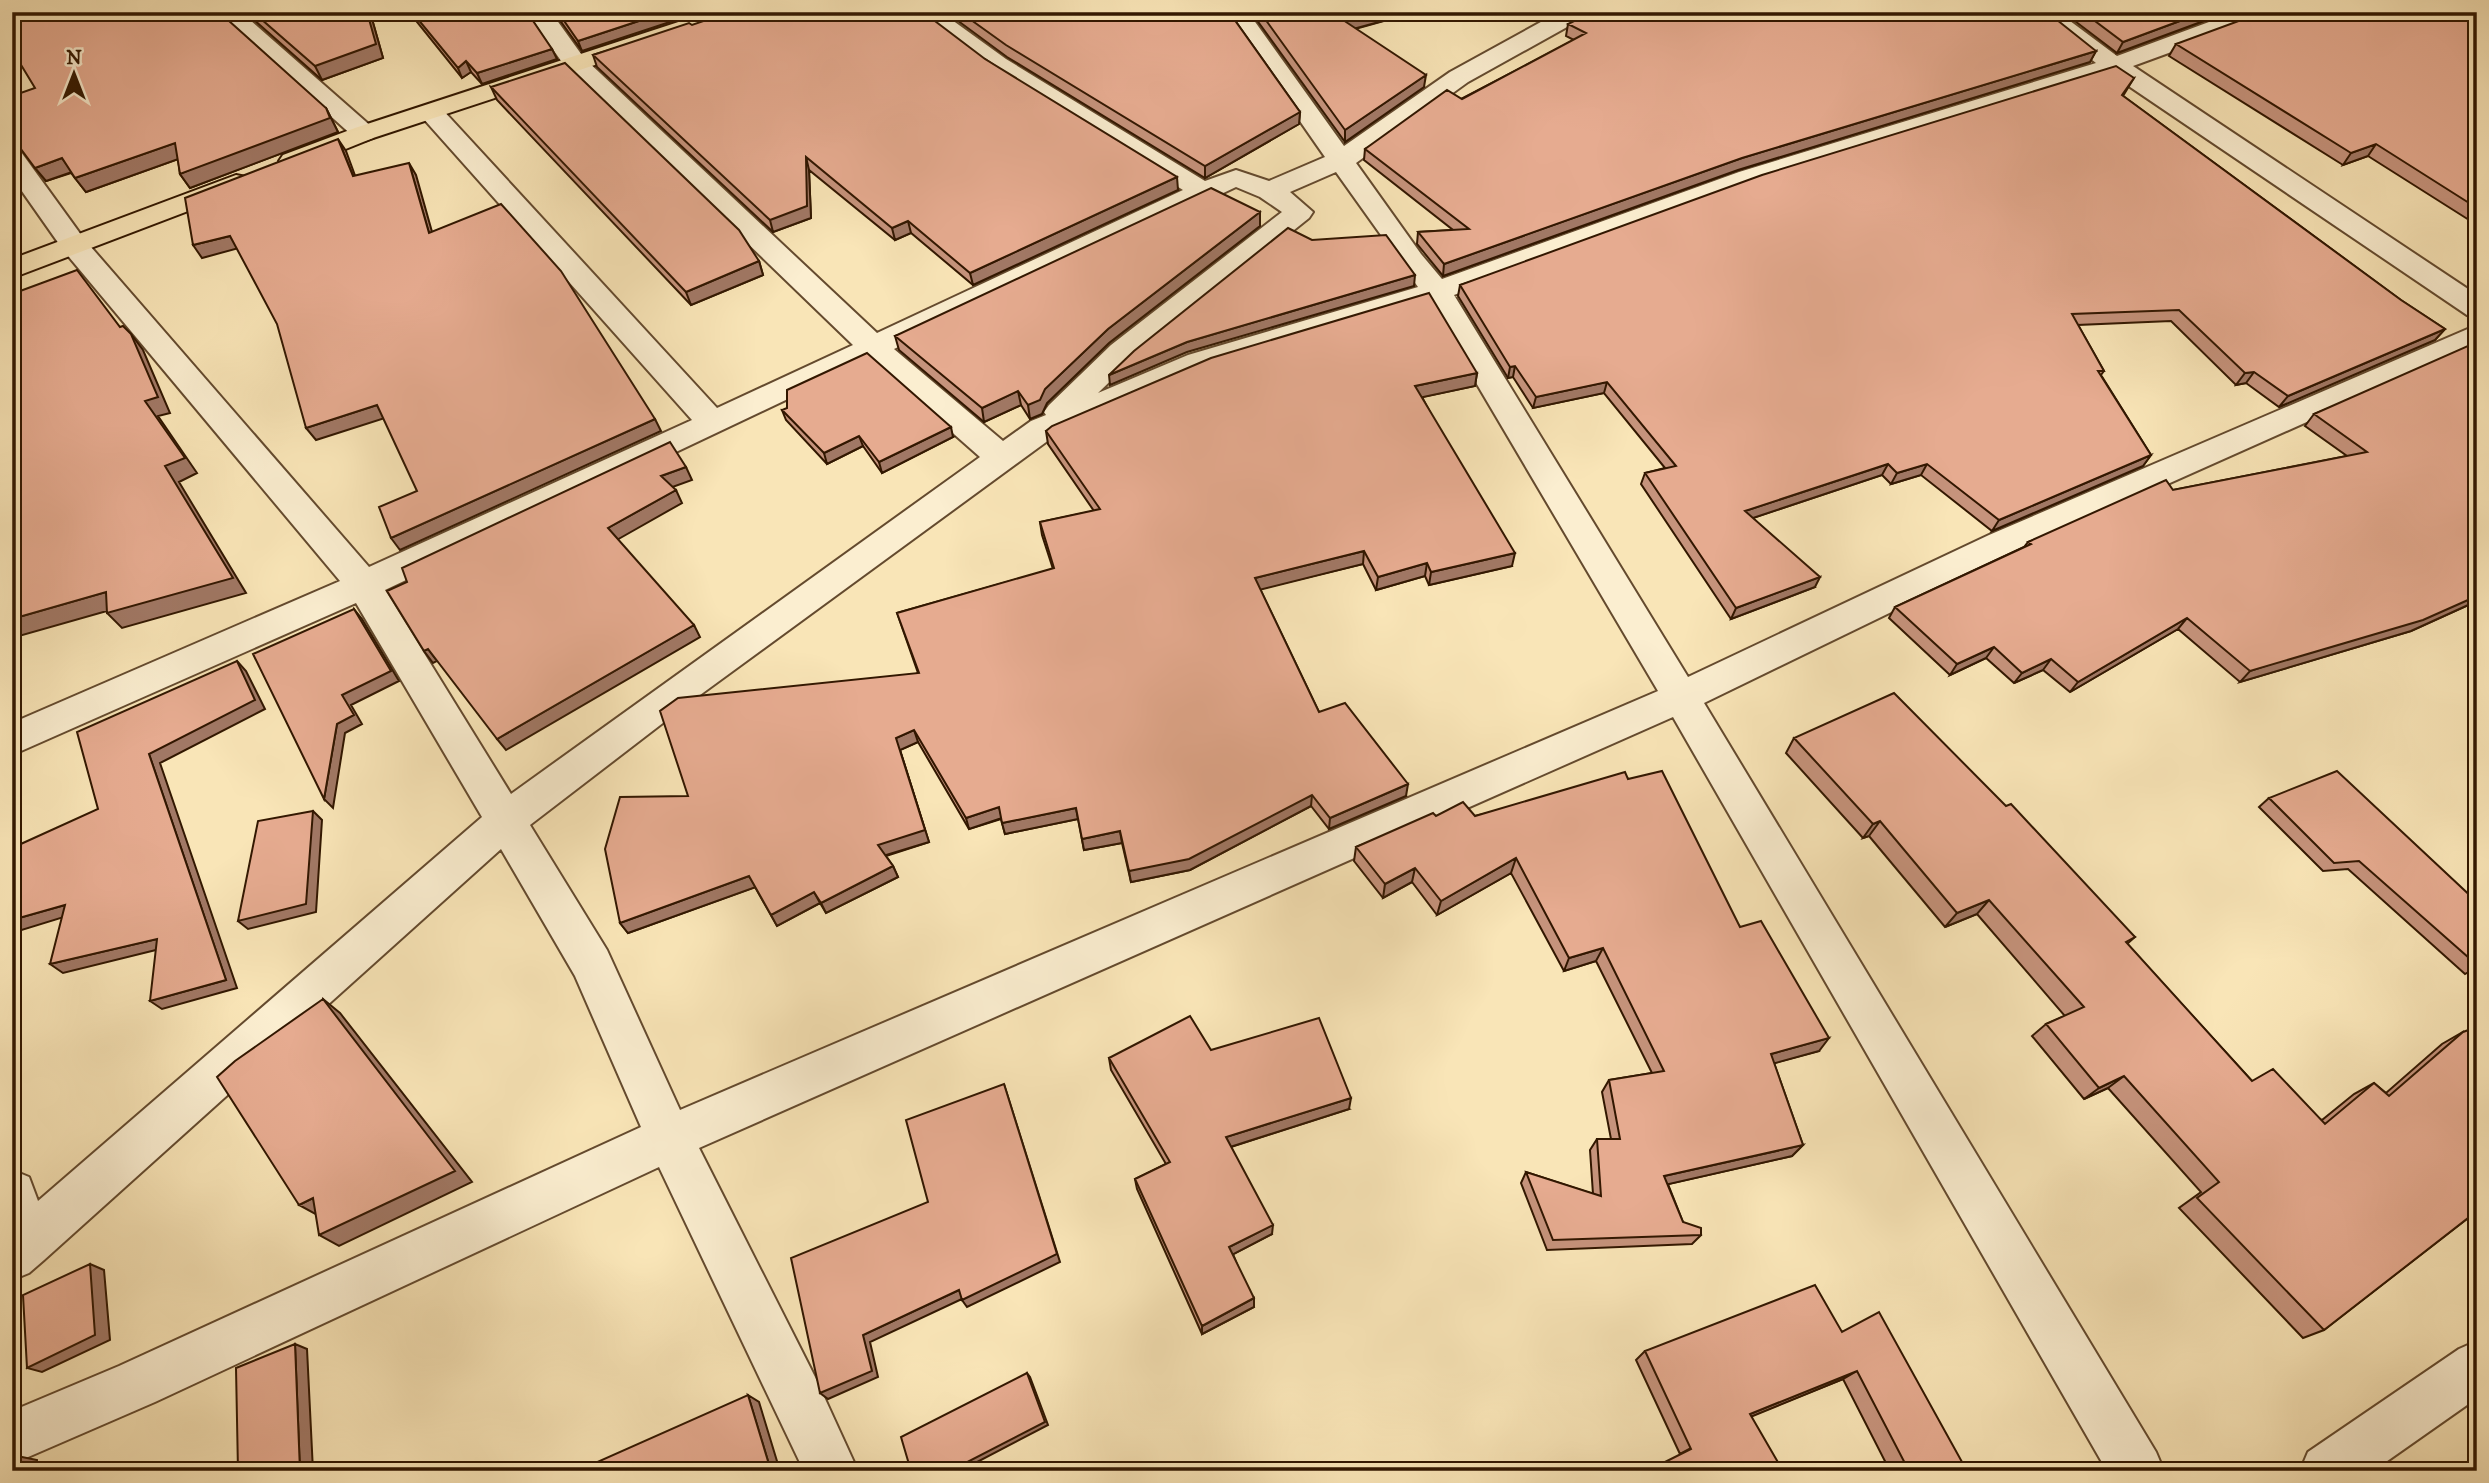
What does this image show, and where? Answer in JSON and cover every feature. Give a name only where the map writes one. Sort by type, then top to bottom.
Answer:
[{"type":"highway","points":[[12,269],[364,133],[733,12]]},
{"type":"street","points":[[227,12],[364,133]]},
{"type":"street","points":[[539,12],[575,63],[873,347],[1001,457]]},
{"type":"street","points":[[926,12],[997,64],[1203,191]]},
{"type":"street","points":[[1236,12],[1411,261],[1437,291],[1681,697],[2137,1471]]},
{"type":"street","points":[[1270,191],[1342,160],[1459,77],[1577,12]]},
{"type":"street","points":[[2043,12],[2114,65],[2477,309]]},
{"type":"street","points":[[1042,429],[1199,362],[1437,291],[1748,178],[2114,65],[2259,12]]},
{"type":"street","points":[[431,112],[712,423]]},
{"type":"street","points":[[12,158],[74,245],[363,584],[592,964],[668,1138],[797,1395],[831,1471]]},
{"type":"street","points":[[12,740],[363,584],[1203,191],[1236,178],[1270,191],[1299,212],[1122,352],[1042,429],[694,680],[506,820],[20,1249]]},
{"type":"street","points":[[12,1438],[136,1384],[668,1138],[1681,697],[2001,544],[2477,334]]},
{"type":"street","points":[[12,1194],[20,1249]]},
{"type":"street","points":[[2327,1471],[2477,1367]]},
{"type":"building","points":[[12,12],[219,12],[326,108],[330,118],[180,174],[175,143],[75,178],[62,158],[35,168],[12,137],[12,96],[35,88],[12,50]]},
{"type":"building","points":[[253,12],[367,12],[376,44],[315,66]]},
{"type":"building","points":[[412,12],[527,12],[552,49],[477,73],[466,61],[458,68]]},
{"type":"building","points":[[558,12],[666,12],[578,41]]},
{"type":"building","points":[[730,12],[923,12],[985,59],[1177,177],[970,273],[908,221],[892,228],[806,157],[807,206],[770,220],[593,55]]},
{"type":"building","points":[[960,12],[1229,12],[1300,112],[1205,166],[1006,45]]},
{"type":"building","points":[[1260,12],[1373,12],[1343,20],[1426,75],[1345,130]]},
{"type":"building","points":[[1592,12],[2047,12],[2096,51],[1742,158],[1444,264],[1418,232],[1469,229],[1365,149],[1447,90],[1462,99],[1586,33],[1568,24]]},
{"type":"building","points":[[2083,12],[2204,12],[2123,42]]},
{"type":"building","points":[[2263,12],[2477,12],[2477,208],[2376,144],[2351,153],[2176,44]]},
{"type":"building","points":[[565,63],[739,230],[759,261],[686,292],[491,87]]},
{"type":"building","points":[[2116,66],[2134,78],[2122,95],[2401,300],[2445,329],[2288,396],[2254,372],[2245,373],[2179,310],[2072,314],[2104,371],[2098,371],[2151,455],[1999,520],[1927,464],[1897,473],[1888,464],[1745,511],[1820,577],[1736,608],[1645,473],[1676,466],[1607,382],[1536,397],[1515,366],[1510,367],[1460,285],[1762,175]]},
{"type":"building","points":[[338,139],[353,176],[409,163],[429,233],[501,204],[561,271],[655,419],[391,538],[379,507],[417,491],[377,405],[306,428],[277,324],[230,236],[193,245],[185,198]]},
{"type":"building","points":[[1211,188],[1260,212],[1108,329],[1045,389],[1040,400],[1028,405],[1018,391],[982,408],[895,336]]},
{"type":"building","points":[[1288,228],[1312,240],[1386,235],[1415,275],[1187,342],[1109,375],[1134,351]]},
{"type":"building","points":[[77,270],[120,327],[123,326],[131,334],[158,397],[145,401],[185,458],[165,466],[233,578],[107,613],[106,592],[12,619],[12,294]]},
{"type":"building","points":[[1429,293],[1477,373],[1415,386],[1515,553],[1431,572],[1427,563],[1378,577],[1364,551],[1255,578],[1319,712],[1345,703],[1408,784],[1330,818],[1312,795],[1189,859],[1129,871],[1120,831],[1082,839],[1076,808],[1002,823],[999,807],[966,818],[914,730],[896,738],[925,830],[878,845],[893,866],[821,903],[814,892],[771,915],[749,876],[620,923],[605,849],[620,797],[688,796],[660,711],[678,698],[919,673],[897,613],[1054,568],[1040,522],[1100,509],[1046,431],[1052,426],[1211,358]]},
{"type":"building","points":[[2470,345],[2477,349],[2477,391],[2471,394],[2477,399],[2477,596],[2423,620],[2250,671],[2187,618],[2078,682],[2051,659],[2022,673],[1994,647],[1957,664],[1895,607],[2031,544],[2028,542],[2166,480],[2173,490],[2367,452],[2314,414]]},
{"type":"building","points":[[867,353],[951,427],[879,462],[859,436],[824,453],[782,410],[787,408],[787,390]]},
{"type":"building","points":[[670,442],[686,467],[661,476],[676,490],[608,528],[694,625],[497,739],[428,649],[424,651],[387,591],[407,582],[402,568]]},
{"type":"building","points":[[354,609],[391,671],[342,695],[354,715],[337,724],[324,799],[253,654]]},
{"type":"building","points":[[237,661],[255,700],[149,754],[226,980],[150,1001],[157,939],[50,964],[65,905],[12,920],[12,848],[98,809],[77,732]]},
{"type":"building","points":[[1894,693],[2006,806],[2011,804],[2135,937],[2126,942],[2252,1081],[2273,1069],[2325,1124],[2374,1083],[2389,1096],[2463,1032],[2477,1027],[2477,1213],[2324,1330],[2197,1198],[2219,1182],[2124,1076],[2099,1088],[2046,1024],[2084,1007],[1989,900],[1957,913],[1880,821],[1873,824],[1794,738]]},
{"type":"building","points":[[1662,771],[1740,927],[1761,921],[1829,1038],[1771,1054],[1803,1145],[1664,1176],[1683,1222],[1701,1228],[1701,1235],[1553,1240],[1526,1172],[1601,1196],[1597,1139],[1620,1139],[1609,1080],[1664,1071],[1603,948],[1569,958],[1516,858],[1441,901],[1415,868],[1385,884],[1356,847],[1433,813],[1436,816],[1463,802],[1475,816],[1625,772],[1628,779]]},
{"type":"building","points":[[2337,771],[2477,902],[2477,965],[2359,861],[2334,863],[2269,798]]},
{"type":"building","points":[[313,811],[306,904],[238,921],[258,821]]},
{"type":"building","points":[[323,999],[455,1171],[319,1235],[313,1198],[299,1205],[217,1077],[235,1061]]},
{"type":"building","points":[[1190,1016],[1211,1050],[1319,1018],[1351,1098],[1226,1137],[1273,1225],[1229,1247],[1254,1298],[1202,1326],[1135,1179],[1170,1162],[1109,1058]]},
{"type":"building","points":[[1004,1084],[1057,1254],[962,1300],[959,1290],[863,1335],[872,1371],[820,1393],[791,1258],[928,1202],[906,1120]]},
{"type":"building","points":[[90,1264],[95,1335],[27,1368],[23,1295]]},
{"type":"building","points":[[1815,1285],[1842,1332],[1879,1312],[1967,1471],[1909,1471],[1857,1371],[1750,1414],[1783,1471],[1647,1471],[1691,1449],[1645,1351]]},
{"type":"building","points":[[295,1344],[300,1471],[238,1471],[236,1368]]},
{"type":"building","points":[[1027,1373],[1045,1422],[950,1471],[911,1471],[901,1437]]},
{"type":"building","points":[[748,1395],[771,1471],[587,1471],[586,1467]]}]
